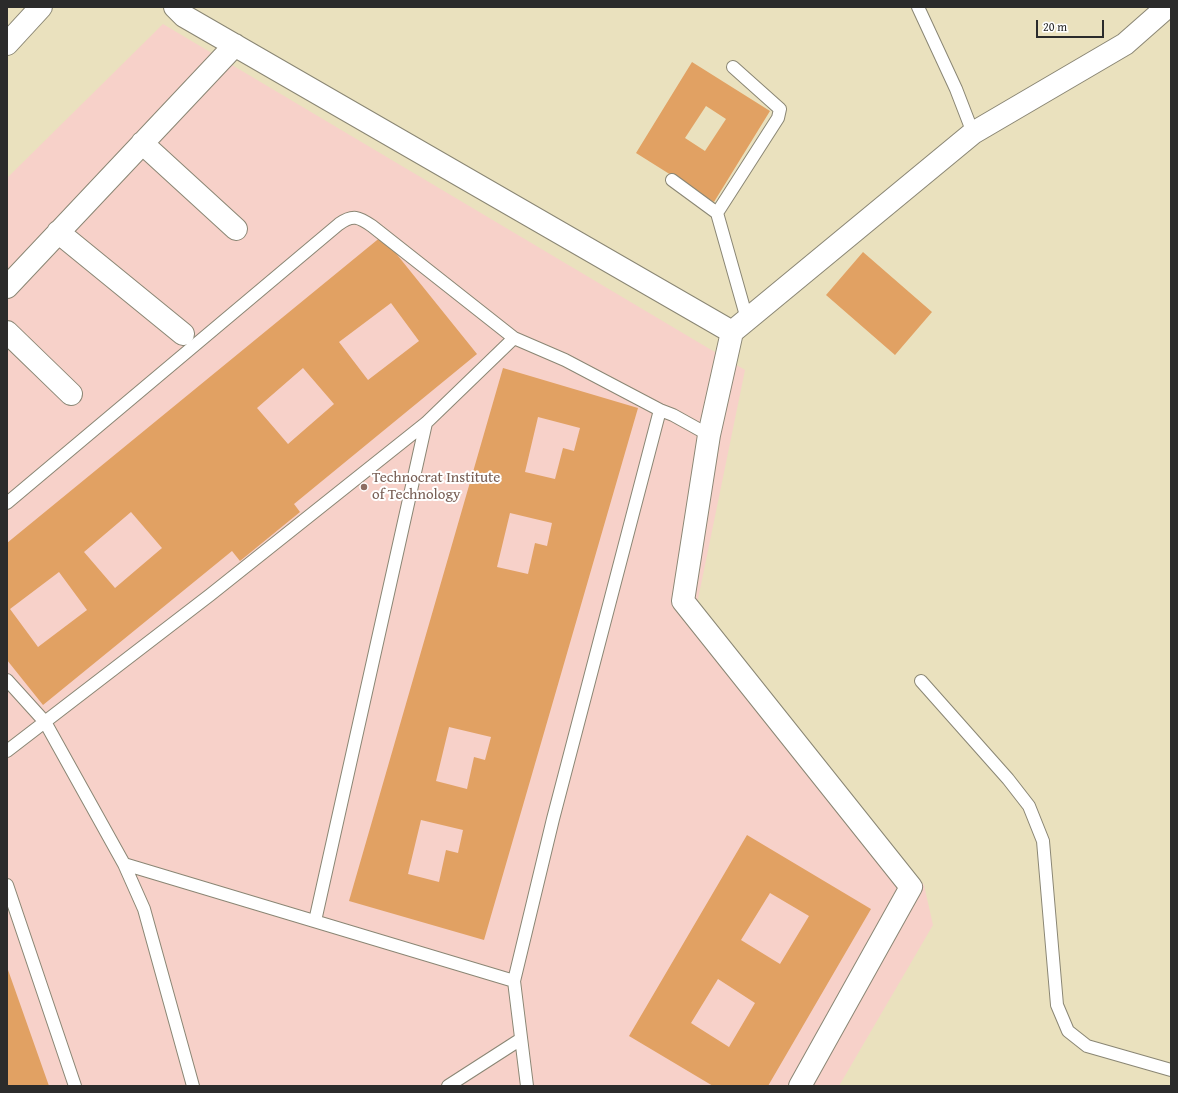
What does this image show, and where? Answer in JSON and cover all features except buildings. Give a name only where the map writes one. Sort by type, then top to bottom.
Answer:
[{"type":"street","points":[[7,44],[41,7]]},
{"type":"street","points":[[176,7],[184,16],[235,45],[740,326]]},
{"type":"street","points":[[800,1086],[911,887],[682,600],[709,435],[740,326],[973,133],[1125,44],[1166,7]]},
{"type":"street","points":[[7,287],[235,45]]},
{"type":"street","points":[[142,143],[236,229]]},
{"type":"street","points":[[58,232],[183,334]]},
{"type":"street","points":[[7,332],[71,394]]},
{"type":"lane","points":[[918,7],[956,89],[973,133]]},
{"type":"lane","points":[[717,213],[780,113],[780,109],[777,105],[733,67]]},
{"type":"lane","points":[[672,180],[717,213],[740,326]]},
{"type":"lane","points":[[7,502],[339,224],[347,218],[355,217],[362,219],[372,226],[514,338],[565,360],[709,435]]},
{"type":"lane","points":[[7,751],[210,595],[426,423],[514,338]]},
{"type":"lane","points":[[527,1086],[514,981],[553,819],[660,410]]},
{"type":"lane","points":[[315,921],[426,423]]},
{"type":"lane","points":[[7,680],[45,722],[124,864],[144,909],[193,1086]]},
{"type":"lane","points":[[921,681],[1008,779],[1029,806],[1043,841],[1057,1005],[1068,1032],[1087,1046],[1171,1070]]},
{"type":"lane","points":[[124,864],[514,981]]},
{"type":"lane","points":[[7,885],[76,1086]]},
{"type":"lane","points":[[448,1086],[521,1039]]},
{"type":"shaded area","name":"Technocrat Institute of Technology","points":[[163,24],[745,370],[697,604],[924,885],[933,925],[839,1086],[7,1086],[7,178]]},
{"type":"place","name":"Technocrat Institute of Technology","points":[[364,487]]}]
